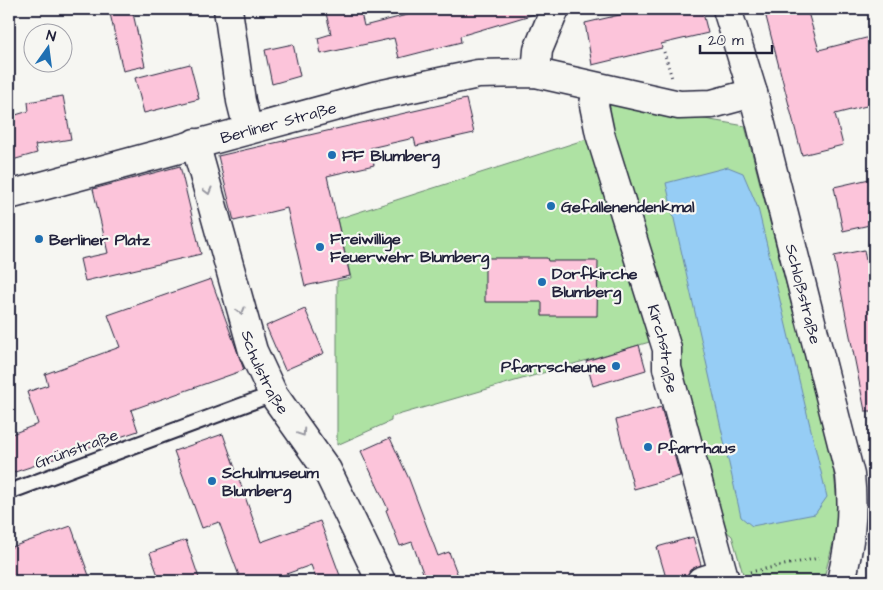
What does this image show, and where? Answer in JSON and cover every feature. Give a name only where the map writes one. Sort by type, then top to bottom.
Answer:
[{"type":"street","points":[[228,9],[241,101],[248,130]]},
{"type":"street","points":[[536,74],[538,50],[555,9]]},
{"type":"street","name":"Schloßstraße","points":[[727,9],[753,93],[850,475],[854,504],[852,528],[844,570]]},
{"type":"street","name":"Berliner Straße","points":[[16,193],[374,96],[478,74],[536,74],[679,105],[712,104],[753,93]]},
{"type":"street","name":"Kirchstraße","points":[[597,88],[594,105],[600,134],[667,349],[667,368],[716,579]]},
{"type":"street","name":"Schulstraße","points":[[195,144],[253,351],[273,394],[327,470],[381,581]]},
{"type":"lane","name":"Grünstraße","points":[[9,492],[273,394]]},
{"type":"path","points":[[716,579],[835,555],[844,570]]},
{"type":"green space","points":[[601,101],[745,126],[833,464],[839,521],[823,581],[745,581],[732,536],[721,527]]},
{"type":"green space","points":[[593,137],[653,341],[391,417],[391,421],[337,445],[337,281],[351,278],[337,219]]},
{"type":"water","points":[[728,167],[743,173],[758,208],[827,497],[815,514],[752,526],[741,517],[666,183]]},
{"type":"building","points":[[109,9],[132,9],[145,66],[123,71]]},
{"type":"building","points":[[325,9],[360,9],[364,26],[430,9],[533,9],[534,14],[460,36],[461,42],[399,58],[394,38],[321,54],[318,38],[331,34]]},
{"type":"building","points":[[645,9],[702,9],[708,33],[661,44],[662,48],[592,65],[585,23]]},
{"type":"building","points":[[764,9],[807,9],[819,50],[874,36],[874,104],[835,114],[843,145],[802,155]]},
{"type":"building","points":[[293,44],[300,76],[272,84],[265,50]]},
{"type":"building","points":[[190,64],[199,99],[144,113],[135,78]]},
{"type":"building","points":[[63,96],[71,139],[35,145],[37,153],[9,161],[9,117],[29,111],[28,102]]},
{"type":"building","points":[[466,99],[474,133],[416,146],[414,138],[370,148],[374,165],[327,176],[350,276],[305,286],[287,208],[234,221],[218,156]]},
{"type":"building","points":[[180,166],[201,254],[85,281],[80,259],[108,253],[93,189]]},
{"type":"building","points":[[874,178],[874,224],[843,231],[834,187]]},
{"type":"building","points":[[864,250],[874,304],[874,411],[865,411],[834,256]]},
{"type":"building","name":"Dorfkirche Blumberg","points":[[485,258],[547,258],[548,261],[598,261],[597,316],[542,316],[542,302],[485,302]]},
{"type":"building","points":[[211,279],[244,370],[131,410],[138,431],[9,474],[9,435],[38,424],[27,392],[48,385],[45,374],[120,347],[108,315]]},
{"type":"building","points":[[305,309],[324,353],[285,370],[266,326]]},
{"type":"building","name":"Pfarrscheune","points":[[639,345],[646,370],[593,386],[586,361]]},
{"type":"building","name":"Pfarrhaus","points":[[661,407],[680,476],[634,489],[616,420]]},
{"type":"building","points":[[223,434],[261,542],[320,521],[342,581],[317,581],[311,565],[267,581],[241,581],[219,522],[202,528],[174,451]]},
{"type":"building","points":[[390,438],[409,479],[438,556],[449,552],[460,581],[426,581],[412,542],[400,546],[386,510],[388,509],[361,451]]},
{"type":"building","points":[[71,526],[91,581],[9,581],[9,548]]},
{"type":"building","points":[[693,537],[701,565],[690,570],[686,578],[667,581],[657,547]]},
{"type":"building","points":[[186,540],[200,581],[160,581],[150,553]]},
{"type":"place","name":"FF Blumberg","points":[[332,155]]},
{"type":"place","name":"Gefallenendenkmal","points":[[551,206]]},
{"type":"place","name":"Berliner Platz","points":[[39,239]]},
{"type":"place","name":"Freiwillige Feuerwehr Blumberg","points":[[320,247]]},
{"type":"place","name":"Dorfkirche Blumberg","points":[[542,282]]},
{"type":"place","name":"Pfarrscheune","points":[[616,366]]},
{"type":"place","name":"Pfarrhaus","points":[[648,447]]},
{"type":"place","name":"Schulmuseum Blumberg","points":[[212,481]]}]
